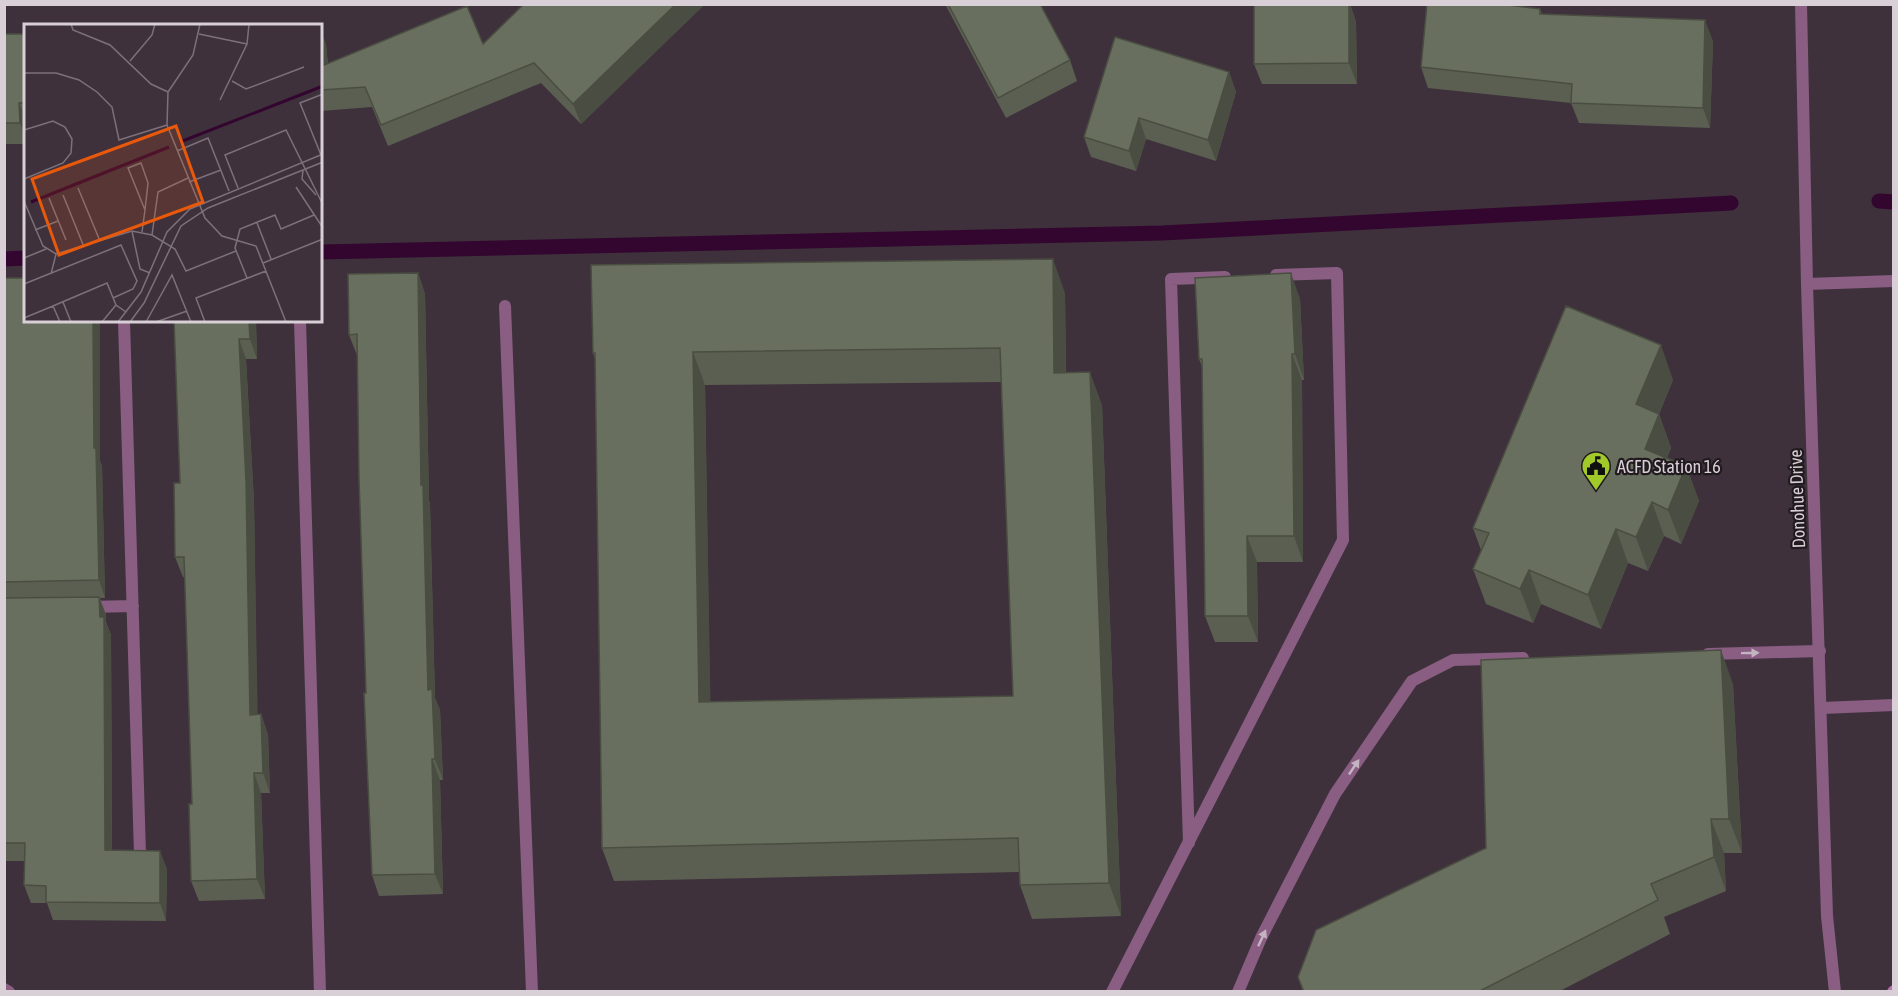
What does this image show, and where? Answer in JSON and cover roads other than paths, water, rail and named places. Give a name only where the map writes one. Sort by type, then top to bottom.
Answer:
[{"type":"street","name":"Donohue Drive","points":[[1801,4],[1807,284],[1827,916],[1835,992]]},
{"type":"street","points":[[1112,992],[1343,540],[1337,273],[1266,275]]},
{"type":"street","points":[[1189,843],[1171,279],[1242,276]]},
{"type":"street","points":[[1807,284],[1893,281]]},
{"type":"street","points":[[505,306],[532,992]]},
{"type":"street","points":[[124,322],[140,854]]},
{"type":"street","points":[[300,322],[320,992]]},
{"type":"street","points":[[74,607],[133,606]]},
{"type":"street","points":[[1691,654],[1820,651]]},
{"type":"street","points":[[1238,992],[1261,938],[1335,794],[1412,681],[1453,660],[1540,658]]},
{"type":"street","points":[[1822,708],[1893,705]]},
{"type":"street","points":[[4,989],[9,992]]},
{"type":"waterway","points":[[1879,201],[1894,202]]},
{"type":"waterway","points":[[322,252],[1162,233],[1731,203]]},
{"type":"waterway","points":[[4,259],[24,258]]},
{"type":"place","name":"ACFD Station 16","points":[[1596,492]]}]
